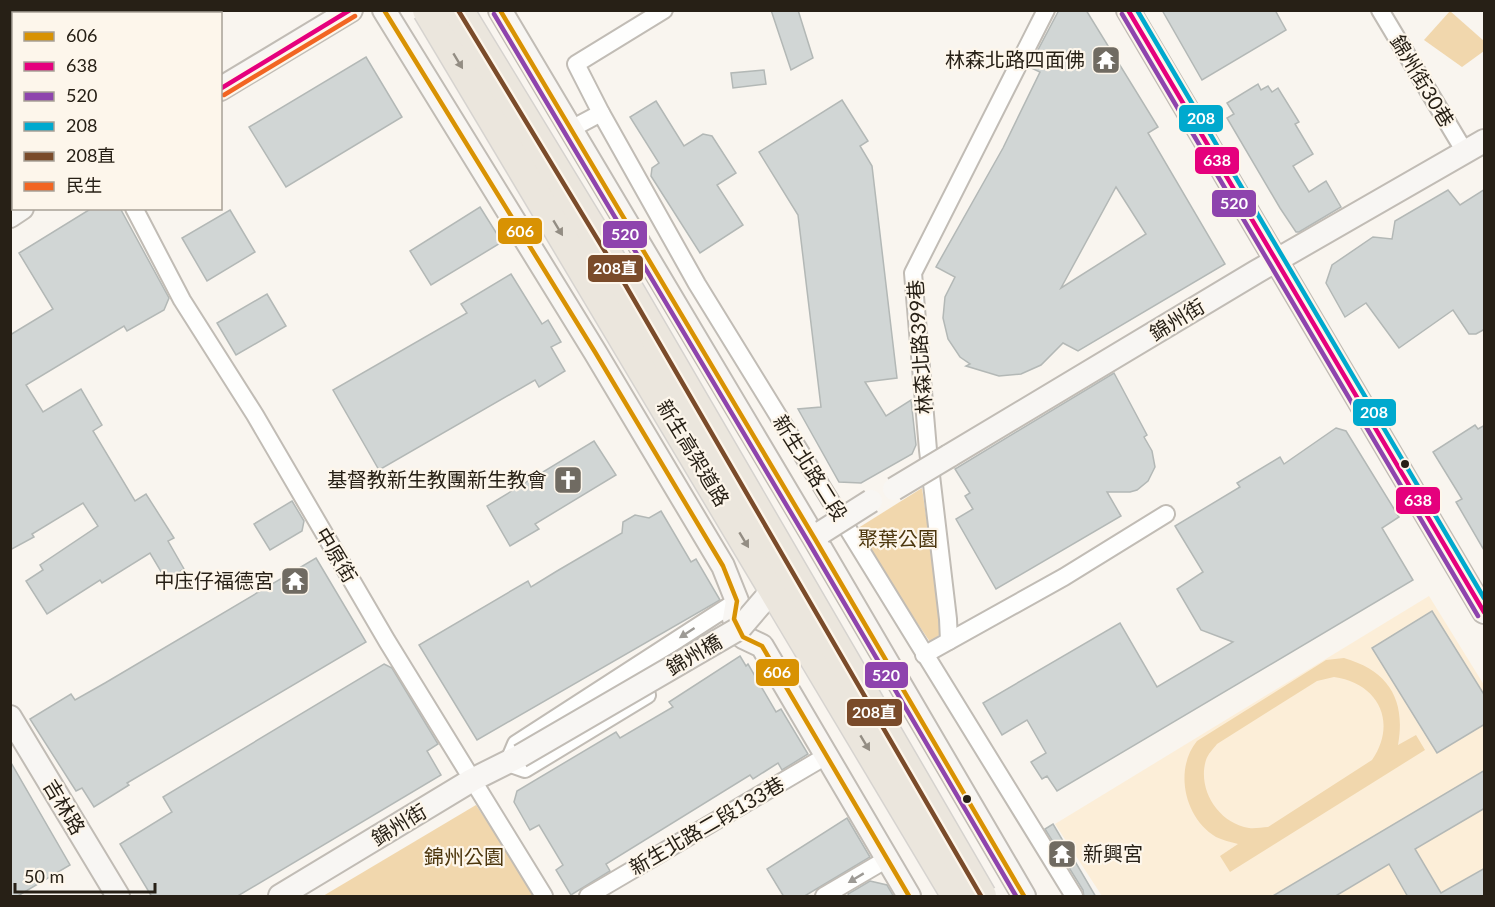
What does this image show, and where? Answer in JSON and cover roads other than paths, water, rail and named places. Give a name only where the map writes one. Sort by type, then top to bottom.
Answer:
[{"type":"highway","name":"新生高架道路","points":[[428,10],[957,897]]},
{"type":"highway","name":"新生高架道路","points":[[458,10],[632,296],[981,897]]},
{"type":"street","points":[[222,88],[351,10]]},
{"type":"street","points":[[384,10],[595,352],[723,566],[737,602],[734,619],[743,637],[762,646],[909,897]]},
{"type":"street","name":"新生北路二段","points":[[500,10],[819,536],[1024,897]]},
{"type":"street","name":"新生北路二段","points":[[664,10],[576,64],[697,284],[1074,897]]},
{"type":"street","name":"林森北路399巷","points":[[949,641],[928,450],[913,273],[1046,10]]},
{"type":"street","points":[[1128,10],[1485,612]]},
{"type":"street","name":"錦州街30巷","points":[[1380,10],[1465,152]]},
{"type":"street","points":[[572,129],[601,113]]},
{"type":"street","name":"錦州街","points":[[871,501],[1277,260],[1485,141]]},
{"type":"street","name":"中原街","points":[[135,210],[182,300],[255,415],[369,612],[544,897]]},
{"type":"street","name":"錦州橋","points":[[514,760],[740,628],[819,536],[871,501]]},
{"type":"street","points":[[924,655],[1064,577],[1166,514]]},
{"type":"street","points":[[737,602],[516,744],[514,760],[525,768],[743,637]]},
{"type":"street","name":"吉林路","points":[[10,717],[118,897]]},
{"type":"street","name":"新生北路二段133巷","points":[[588,897],[826,756]]},
{"type":"street","name":"錦州街","points":[[282,896],[472,780],[514,760]]},
{"type":"street","points":[[824,897],[887,859]]},
{"type":"place","name":"林森北路四面佛","points":[[1106,60]]},
{"type":"place","name":"基督教新生教團新生教會","points":[[568,480]]},
{"type":"place","name":"中庒仔福德宮","points":[[295,581]]},
{"type":"place","name":"新興宮","points":[[1062,854]]},
{"type":"park label","name":"聚葉公園","points":[[898,539]]},
{"type":"park label","name":"錦州公園","points":[[464,857]]}]
